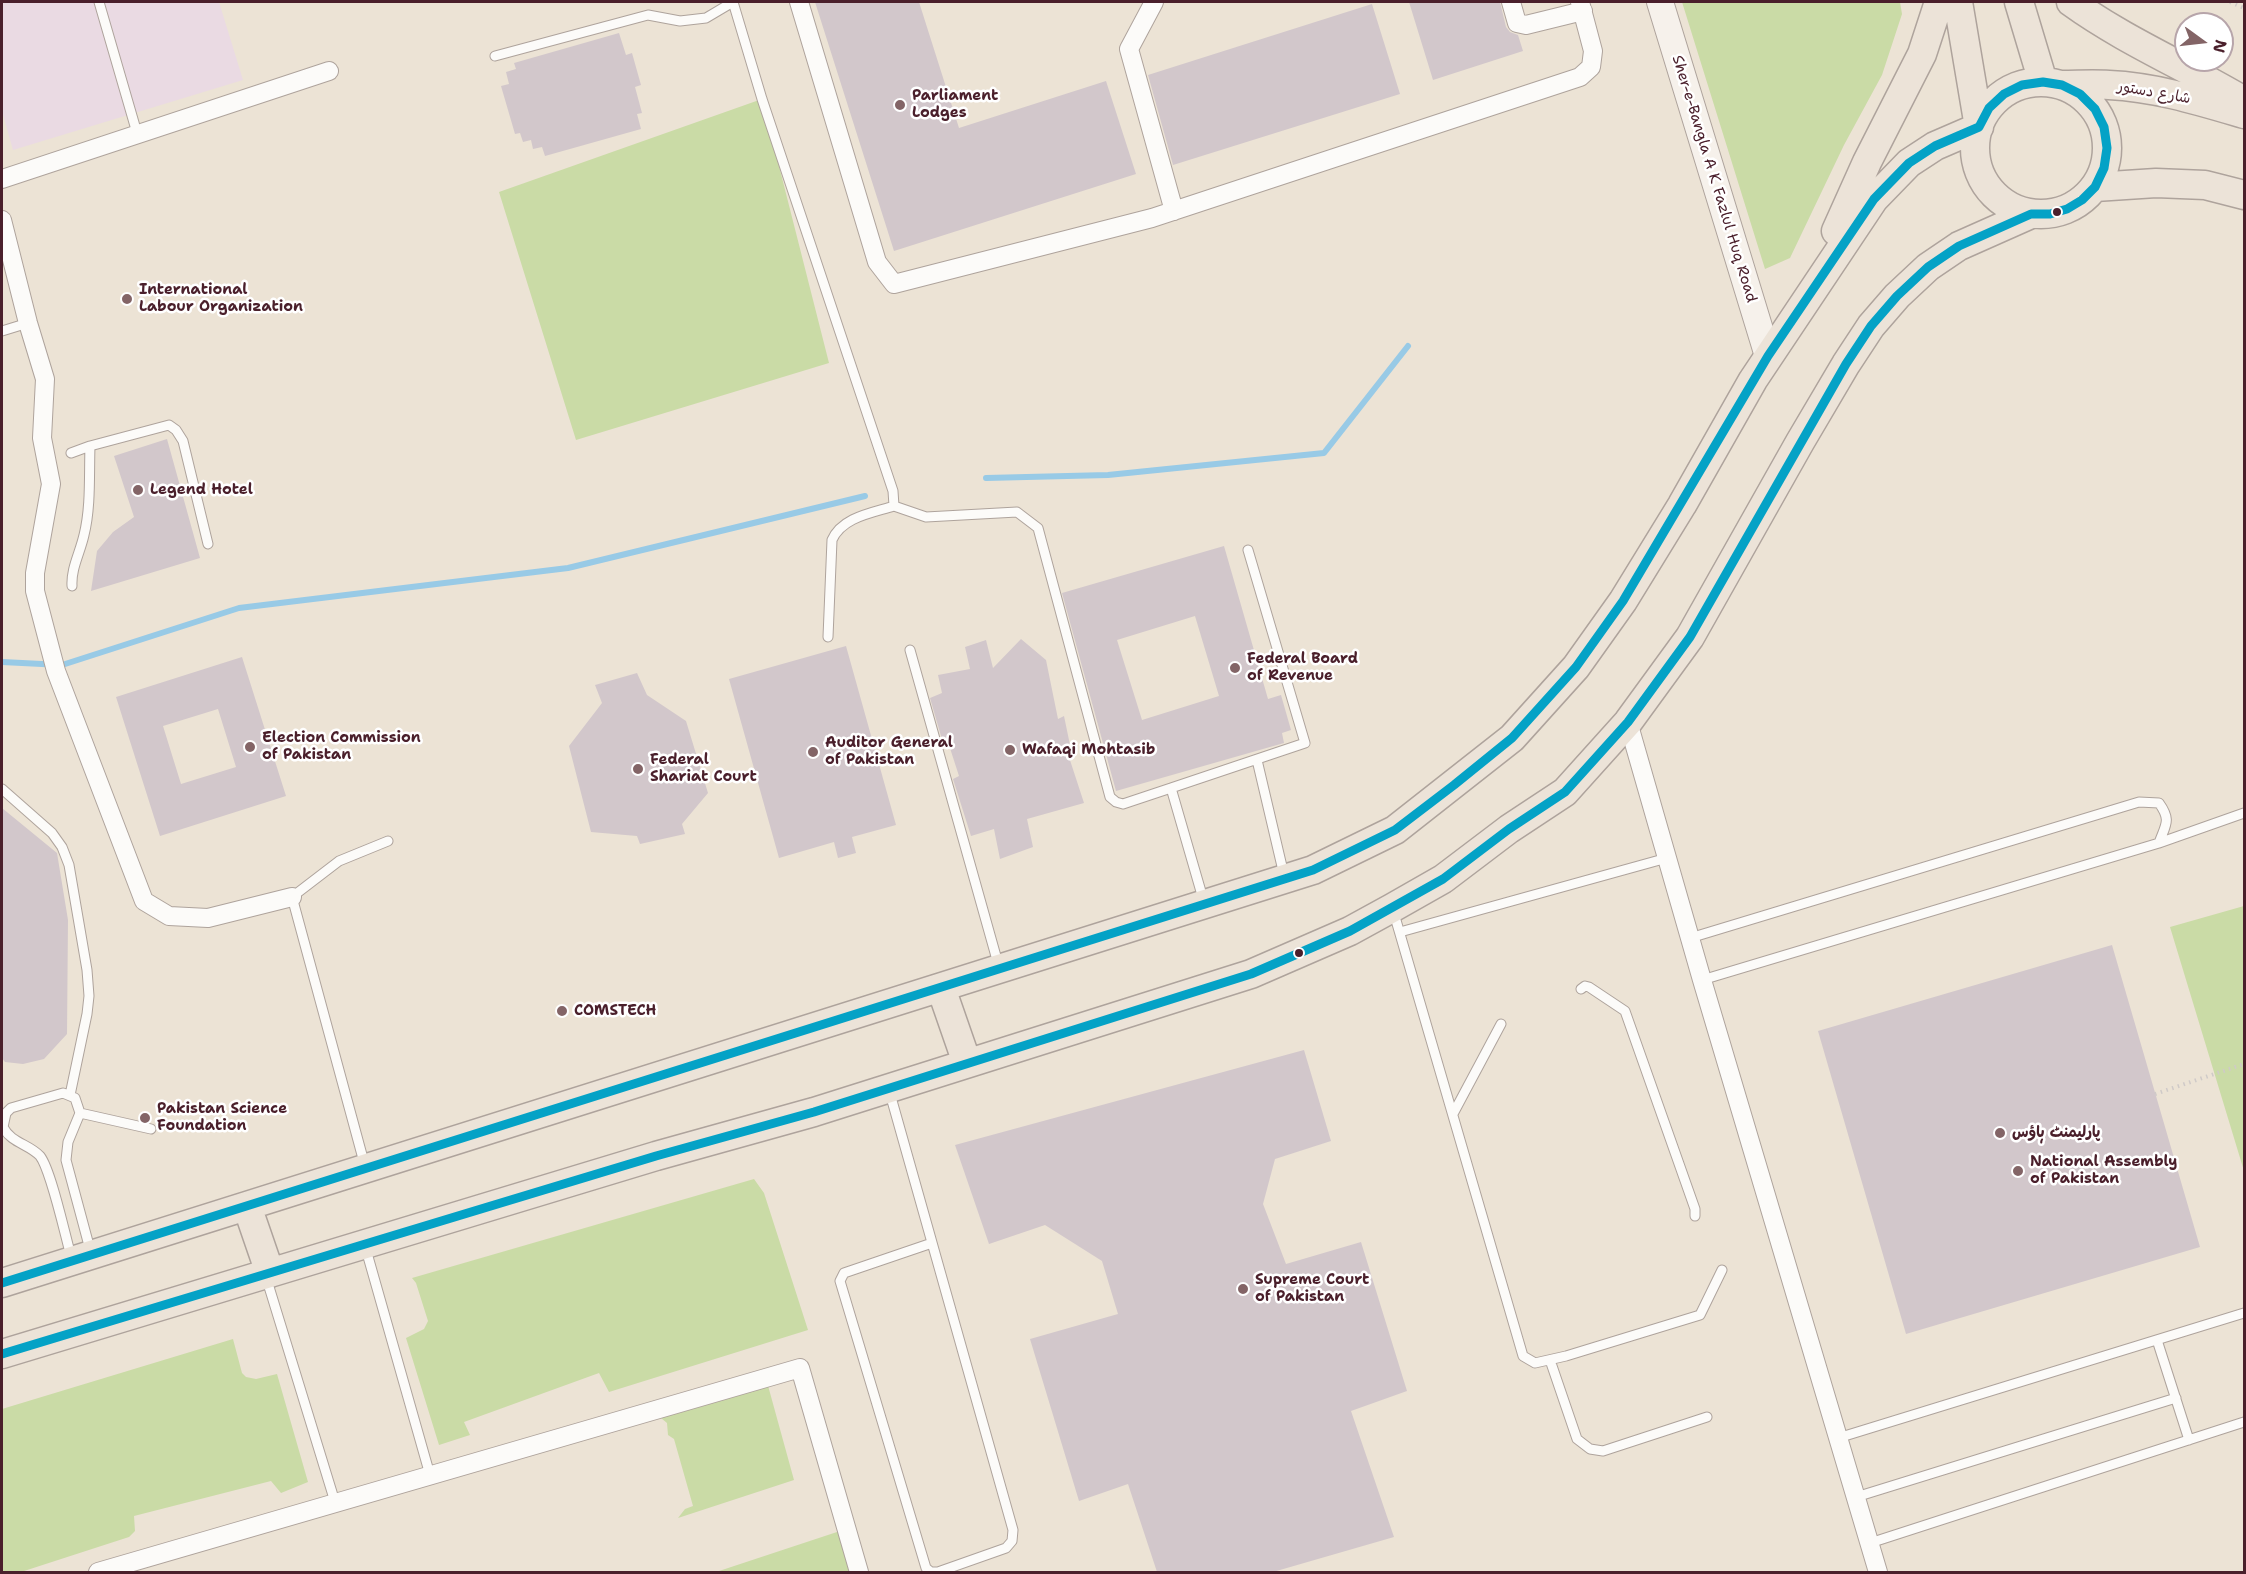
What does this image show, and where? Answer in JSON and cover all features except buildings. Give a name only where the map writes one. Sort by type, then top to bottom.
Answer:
[{"type":"main road","points":[[1819,281],[1836,231],[1867,162],[1922,54],[1939,2]]},
{"type":"main road","points":[[2,1283],[1313,870],[1395,830],[1512,738],[1576,666],[1623,600],[1768,356],[1874,199],[1909,163],[1935,146],[1979,127],[1989,108],[2004,94],[2022,85],[2052,83],[2080,94],[2095,109],[2104,127],[2106,158],[2095,187],[2082,200],[2067,209],[2050,214],[2031,213],[2013,208],[1997,197],[1985,182],[1977,165],[1976,146],[1979,127],[1958,2]]},
{"type":"main road","points":[[2019,2],[2052,83]]},
{"type":"main road","points":[[2070,2],[2133,41],[2202,76],[2244,101]]},
{"type":"main road","name":"شارع دستور","points":[[2052,83],[2109,84],[2156,91],[2244,114]]},
{"type":"main road","points":[[2095,187],[2156,183],[2205,185],[2244,195]]},
{"type":"main road","points":[[2,1354],[656,1156],[814,1112],[1251,974],[1350,931],[1396,920],[1443,879],[1509,829],[1565,792],[1628,722],[1690,637],[1846,364],[1871,326],[1897,296],[1928,267],[1959,246],[2031,213]]},
{"type":"main road","points":[[941,988],[968,1063]]},
{"type":"main road","points":[[247,1206],[268,1274]]},
{"type":"street","points":[[799,2],[877,262],[894,284],[1174,211],[1580,77],[1591,67],[1593,51],[1581,6],[1526,25],[1517,23],[1511,2]]},
{"type":"street","points":[[1154,2],[1129,50],[1174,211]]},
{"type":"street","name":"Sher-e-Bangla A K Fazlul Huq Road","points":[[1660,2],[1768,356]]},
{"type":"street","points":[[2,178],[329,70]]},
{"type":"street","points":[[2,220],[45,380],[42,438],[52,458],[51,484],[35,573],[35,591],[46,641],[56,671],[144,901],[169,916],[208,918],[292,897]]},
{"type":"street","points":[[1628,722],[1702,980],[1878,1572]]},
{"type":"street","points":[[98,1572],[800,1368],[859,1572]]},
{"type":"lane","points":[[99,2],[137,133]]},
{"type":"lane","points":[[495,56],[648,15],[680,21],[706,18],[733,2],[762,99],[893,491],[894,506]]},
{"type":"lane","points":[[2,331],[28,323]]},
{"type":"lane","points":[[71,453],[169,425],[176,430],[183,441],[208,544]]},
{"type":"lane","points":[[72,586],[72,574],[85,534],[90,446]]},
{"type":"lane","points":[[828,637],[832,540],[836,530],[848,521],[894,506],[926,517],[1017,512],[1038,528],[1110,797],[1123,804],[1305,744],[1248,550]]},
{"type":"lane","points":[[910,650],[1000,969]]},
{"type":"lane","points":[[1257,760],[1285,879]]},
{"type":"lane","points":[[1171,788],[1205,904]]},
{"type":"lane","points":[[2,789],[52,833],[62,847],[69,866],[87,970],[89,996],[70,1095]]},
{"type":"lane","points":[[1690,938],[2139,802],[2159,803],[2165,811],[2168,822],[2159,843]]},
{"type":"lane","points":[[1702,980],[2159,843],[2244,813]]},
{"type":"lane","points":[[366,1169],[292,897],[339,861],[388,841]]},
{"type":"lane","points":[[1667,858],[1396,920],[1523,1356],[1535,1363],[1550,1360],[1700,1316],[1722,1269]]},
{"type":"lane","points":[[1581,989],[1585,986],[1589,987],[1625,1011],[1695,1209],[1695,1216]]},
{"type":"lane","points":[[1453,1114],[1501,1024]]},
{"type":"lane","points":[[888,1088],[932,1243],[1013,1530],[1012,1541],[1006,1548],[938,1572],[931,1572],[926,1568],[840,1281],[844,1273],[932,1243]]},
{"type":"lane","points":[[63,1094],[75,1098],[80,1113],[68,1142],[66,1160],[82,1258],[45,1165],[36,1153],[4,1135],[4,1110],[63,1094]]},
{"type":"lane","points":[[80,1113],[151,1130]]},
{"type":"lane","points":[[364,1244],[430,1475]]},
{"type":"lane","points":[[268,1274],[335,1502]]},
{"type":"lane","points":[[1838,1438],[2244,1313]]},
{"type":"lane","points":[[2157,1340],[2189,1440]]},
{"type":"lane","points":[[1550,1360],[1577,1439],[1590,1449],[1603,1451],[1707,1417]]},
{"type":"lane","points":[[1856,1497],[2176,1398]]},
{"type":"lane","points":[[1870,1544],[2244,1422]]},
{"type":"path","points":[[2230,2],[2244,8]]},
{"type":"path","points":[[2155,1094],[2244,1064]]},
{"type":"shaded area","points":[[2,2],[219,2],[243,80],[13,150],[2,111]]},
{"type":"green space","points":[[1682,2],[1900,2],[1902,14],[1882,75],[1844,145],[1790,258],[1765,269]]},
{"type":"green space","points":[[762,99],[829,363],[576,440],[499,192]]},
{"type":"green space","points":[[2244,906],[2244,1171],[2170,927]]},
{"type":"green space","points":[[754,1179],[764,1193],[808,1330],[609,1392],[599,1373],[464,1422],[470,1435],[439,1445],[406,1338],[424,1329],[428,1321],[416,1283],[412,1278]]},
{"type":"green space","points":[[233,1339],[242,1373],[246,1377],[256,1379],[277,1374],[308,1482],[281,1493],[271,1481],[134,1516],[135,1531],[129,1537],[21,1572],[2,1572],[2,1409]]},
{"type":"green space","points":[[767,1382],[794,1480],[678,1518],[685,1509],[693,1506],[674,1439],[668,1435],[667,1423],[661,1418]]},
{"type":"green space","points":[[840,1531],[852,1572],[716,1572]]},
{"type":"waterway","points":[[986,478],[1108,475],[1324,453],[1408,346]]},
{"type":"waterway","points":[[2,662],[62,665],[239,608],[568,568],[865,496]]},
{"type":"transit line","points":[[2,1283],[1313,870],[1395,830],[1512,738],[1576,667],[1623,601],[1768,356],[1874,199],[1909,163],[1935,146],[1979,127],[1989,108],[2004,94],[2022,85],[2043,82],[2062,85],[2080,94],[2095,109],[2104,127],[2107,148],[2104,168],[2095,187],[2082,200],[2067,209],[2050,214],[2031,214],[1959,246],[1928,267],[1897,296],[1871,326],[1846,364],[1690,637],[1628,722],[1565,792],[1509,829],[1443,879],[1350,931],[1251,974],[814,1112],[656,1156],[2,1354]]},
{"type":"place","name":"Parliament Lodges","points":[[900,105]]},
{"type":"place","name":"International Labour Organization","points":[[127,299]]},
{"type":"place","name":"Legend Hotel","points":[[138,490]]},
{"type":"place","name":"Federal Board of Revenue","points":[[1235,668]]},
{"type":"place","name":"Election Commission of Pakistan","points":[[250,747]]},
{"type":"place","name":"Wafaqi Mohtasib","points":[[1010,750]]},
{"type":"place","name":"Auditor General of Pakistan","points":[[813,752]]},
{"type":"place","name":"Federal Shariat Court","points":[[638,769]]},
{"type":"place","name":"COMSTECH","points":[[562,1011]]},
{"type":"place","name":"Pakistan Science Foundation","points":[[145,1118]]},
{"type":"place","name":"پارلیمنٹ ہاؤس","points":[[2000,1133]]},
{"type":"place","name":"National Assembly of Pakistan","points":[[2018,1171]]},
{"type":"place","name":"Supreme Court of Pakistan","points":[[1243,1289]]}]
